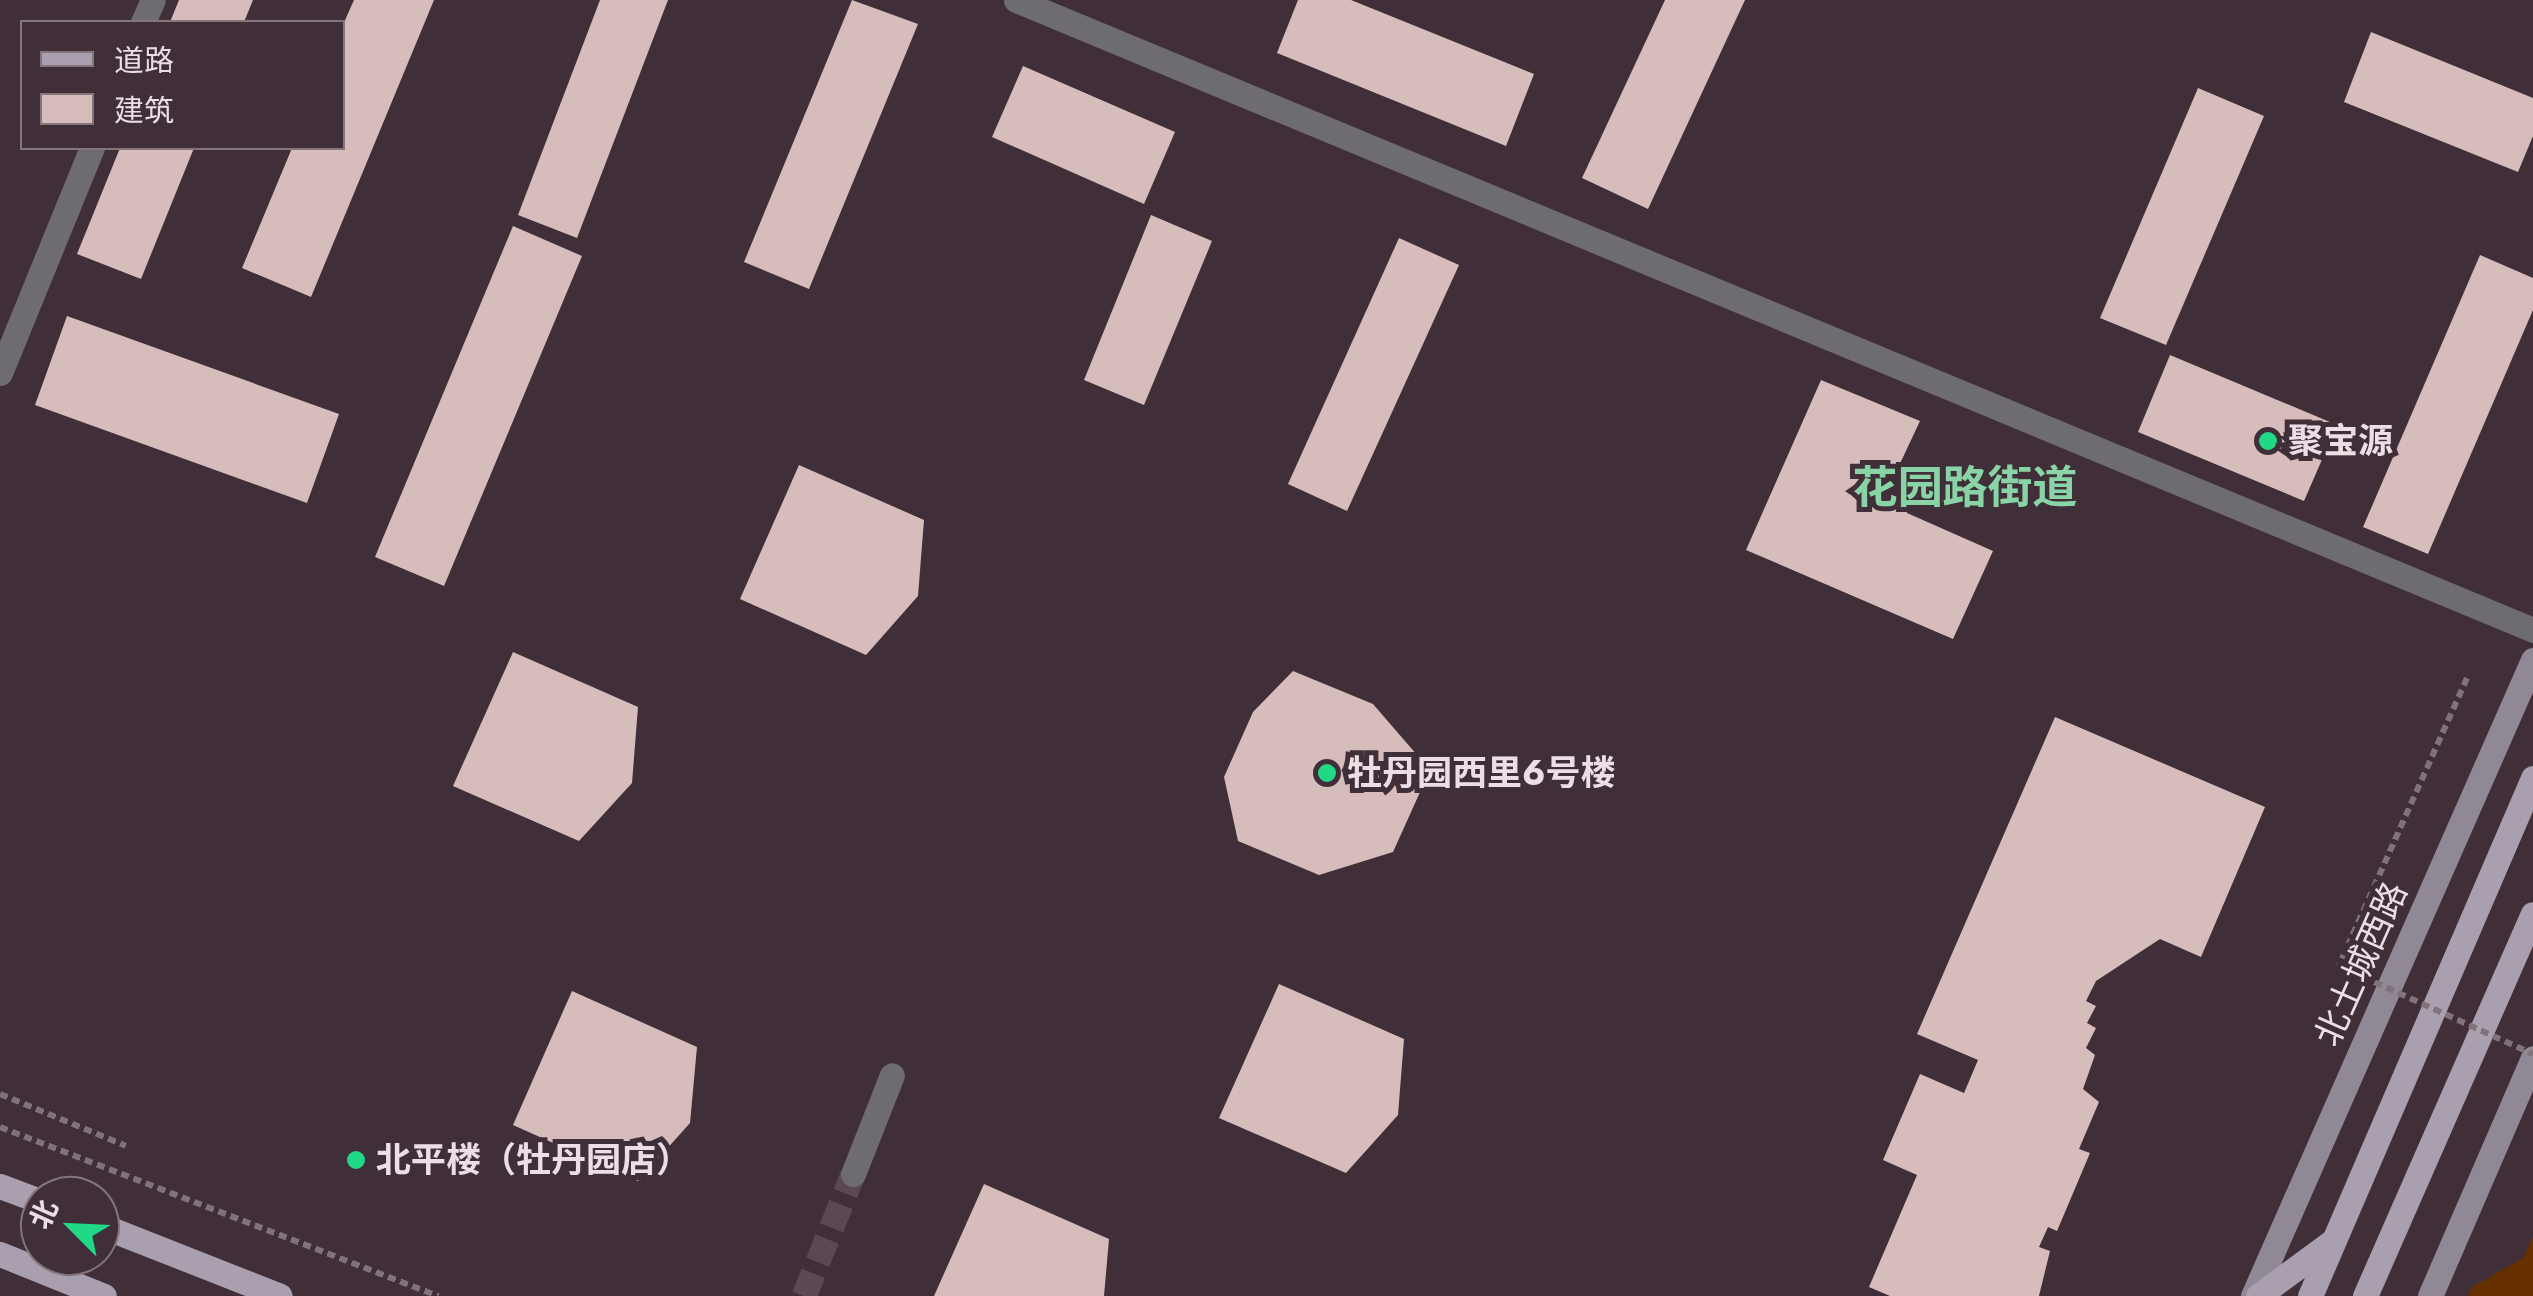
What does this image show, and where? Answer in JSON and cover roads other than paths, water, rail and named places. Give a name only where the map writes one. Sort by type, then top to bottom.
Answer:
[{"type":"main road","points":[[2310,1296],[2533,778]]},
{"type":"main road","points":[[2365,1296],[2533,914]]},
{"type":"main road","points":[[120,1233],[280,1296]]},
{"type":"main road","points":[[2256,1296],[2334,1240]]},
{"type":"main road","points":[[0,1254],[104,1296]]},
{"type":"street","points":[[1016,0],[2533,630]]},
{"type":"street","points":[[0,373],[91,150]]},
{"type":"street","name":"北土城西路","points":[[2256,1296],[2533,660]]},
{"type":"street","points":[[2430,1296],[2533,1056]]},
{"type":"street","points":[[853,1174],[892,1075]]},
{"type":"tunnel","points":[[804,1296],[853,1174]]},
{"type":"place","name":"聚宝源","points":[[2268,441]]},
{"type":"place","name":"牡丹园西里6号楼","points":[[1327,773]]},
{"type":"place","name":"北平楼（牡丹园店）","points":[[356,1160]]},
{"type":"district","name":"花园路街道","points":[[1965,488]]}]
